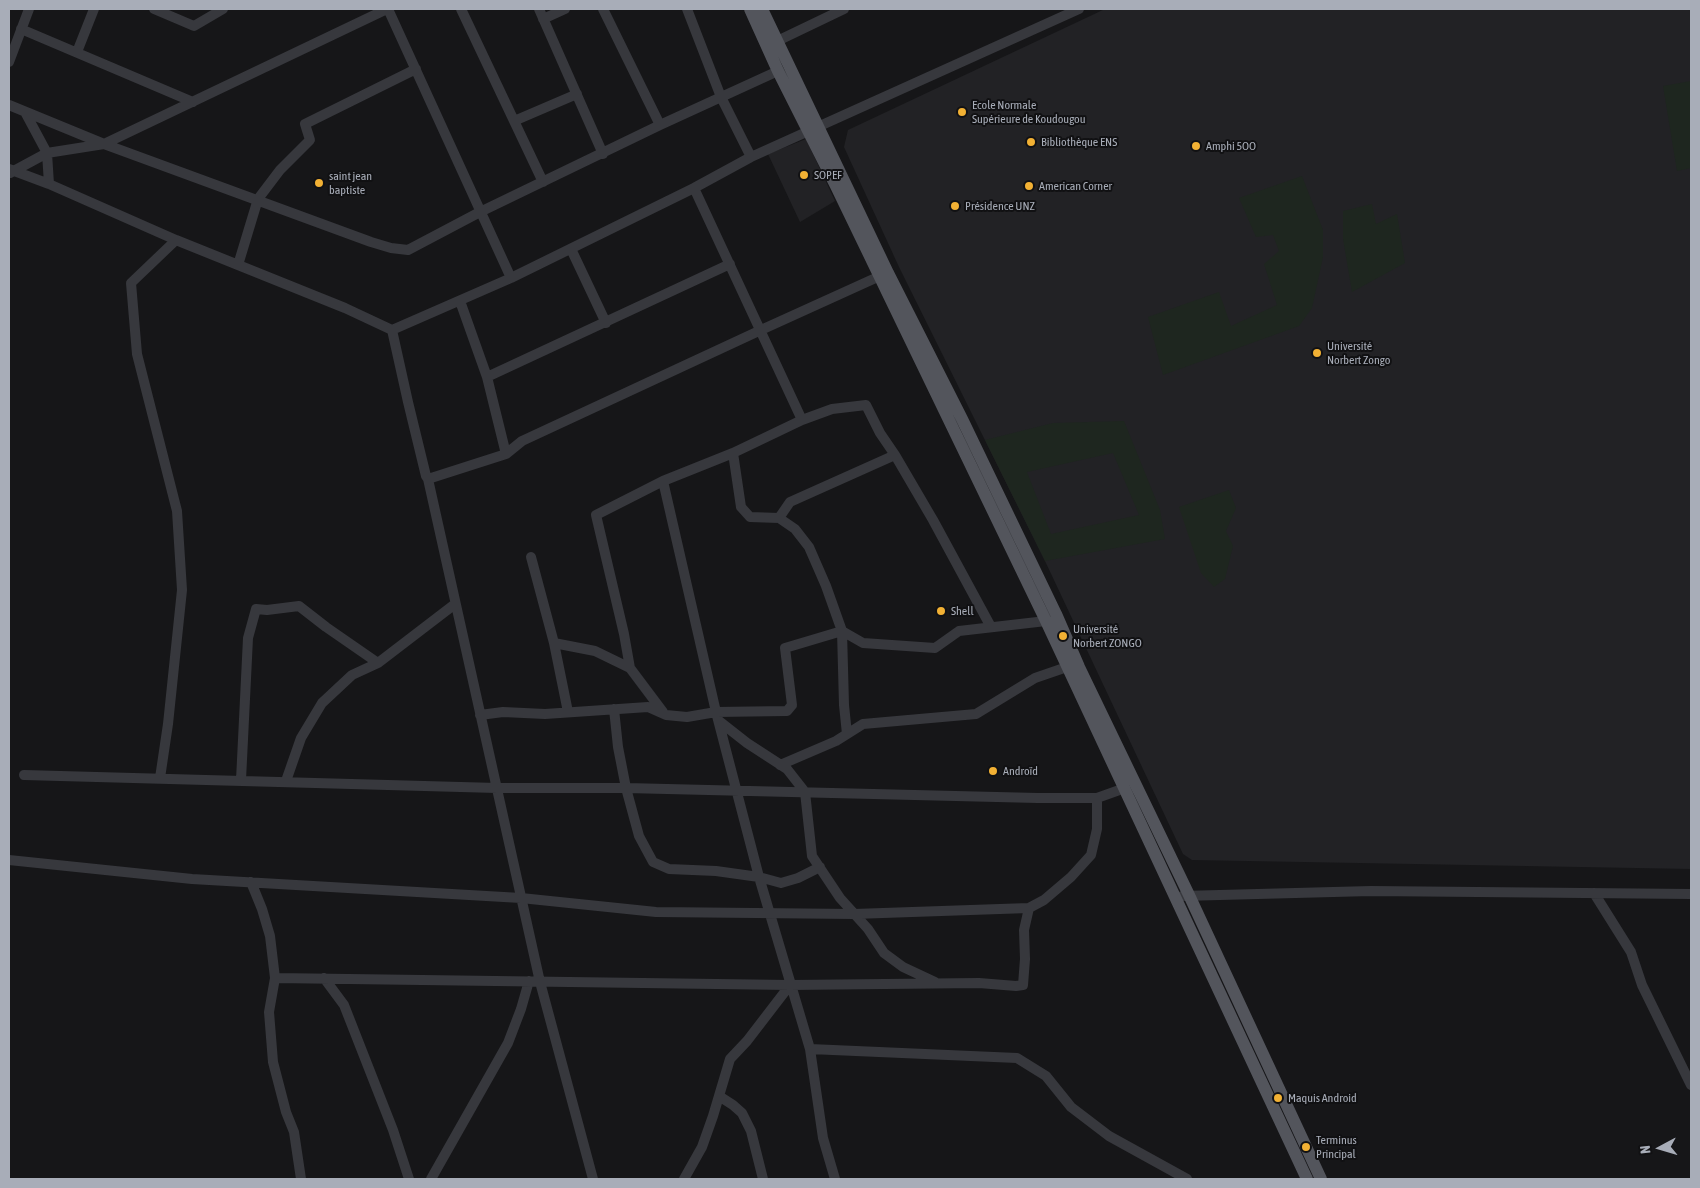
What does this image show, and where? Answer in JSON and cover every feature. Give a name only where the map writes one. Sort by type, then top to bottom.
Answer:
[{"type":"main road","points":[[750,9],[772,44],[813,129],[962,419],[1052,606],[1307,1179]]},
{"type":"main road","points":[[762,9],[778,71],[813,129],[836,186],[1125,788],[1182,896],[1321,1179]]},
{"type":"street","points":[[9,62],[29,9]]},
{"type":"street","points":[[77,52],[94,9]]},
{"type":"street","points":[[154,9],[194,26],[223,9]]},
{"type":"street","points":[[10,171],[47,153],[104,144],[388,9],[511,278]]},
{"type":"street","points":[[461,9],[543,182]]},
{"type":"street","points":[[539,9],[603,154]]},
{"type":"street","points":[[543,19],[565,9]]},
{"type":"street","points":[[603,9],[660,125]]},
{"type":"street","points":[[688,9],[721,97],[751,157]]},
{"type":"street","points":[[772,44],[844,9]]},
{"type":"street","points":[[10,171],[49,184],[176,240],[345,308],[392,330],[511,278],[694,188],[751,157],[1079,9]]},
{"type":"street","points":[[22,29],[193,102]]},
{"type":"street","points":[[238,265],[258,199],[280,170],[310,140],[305,124],[416,69]]},
{"type":"street","points":[[9,105],[104,144],[371,242],[391,248],[408,250],[480,212],[660,125],[778,71]]},
{"type":"street","points":[[514,121],[576,94]]},
{"type":"street","points":[[25,112],[47,153],[49,184]]},
{"type":"street","points":[[694,188],[802,420]]},
{"type":"street","points":[[160,778],[168,724],[182,590],[178,511],[138,354],[132,283],[176,240]]},
{"type":"street","points":[[571,248],[606,323]]},
{"type":"street","points":[[487,377],[730,264]]},
{"type":"street","points":[[428,479],[506,454],[522,441],[880,276]]},
{"type":"street","points":[[460,301],[487,377],[506,454]]},
{"type":"street","points":[[392,330],[428,479],[540,982],[592,1179]]},
{"type":"street","points":[[630,668],[624,634],[596,516],[663,481],[733,453],[802,420],[832,409],[866,405],[880,433],[896,455],[933,520],[991,627]]},
{"type":"street","points":[[733,453],[741,507],[750,517],[779,518],[795,529],[809,547],[842,630],[844,705],[847,734]]},
{"type":"street","points":[[779,518],[790,502],[896,455]]},
{"type":"street","points":[[663,481],[718,716],[759,877],[810,1049],[823,1138],[835,1179]]},
{"type":"street","points":[[531,556],[554,643],[568,712]]},
{"type":"street","points":[[286,781],[300,738],[322,703],[352,675],[378,663],[455,604]]},
{"type":"street","points":[[241,780],[248,638],[256,609],[267,610],[299,606],[326,628],[378,663]]},
{"type":"street","points":[[480,715],[504,712],[545,714],[648,707],[666,715],[687,717],[787,710],[792,705],[785,648],[842,630],[864,643],[935,648],[959,631],[1046,621]]},
{"type":"street","points":[[554,643],[595,651],[630,668],[666,715]]},
{"type":"street","points":[[780,764],[836,741],[863,724],[976,714],[1035,678],[1068,667]]},
{"type":"street","points":[[614,709],[618,747],[626,788],[639,836],[653,862],[669,869],[716,871],[759,877],[781,883],[798,878],[820,867]]},
{"type":"street","points":[[718,716],[747,743],[787,769],[805,792],[812,856],[840,898],[868,929],[884,953],[903,967],[938,984]]},
{"type":"street","points":[[24,775],[497,788],[626,788],[1097,798],[1125,788]]},
{"type":"street","points":[[9,860],[192,879],[521,898],[656,912],[854,914],[1029,908],[1044,900],[1071,877],[1091,855],[1096,829],[1097,798]]},
{"type":"street","points":[[251,882],[270,936],[275,978],[269,1012],[273,1062],[286,1112],[294,1132],[301,1179]]},
{"type":"street","points":[[1182,896],[1371,891],[1691,894]]},
{"type":"street","points":[[1594,893],[1631,952],[1642,985],[1691,1085]]},
{"type":"street","points":[[275,978],[790,985],[979,983],[1016,986],[1023,985],[1025,959],[1024,930],[1029,908]]},
{"type":"street","points":[[324,978],[344,1005],[393,1130],[408,1179]]},
{"type":"street","points":[[431,1179],[508,1043],[529,981]]},
{"type":"street","points":[[684,1179],[702,1147],[730,1059],[747,1041],[790,985]]},
{"type":"street","points":[[810,1049],[1017,1058],[1046,1076],[1071,1107],[1109,1136],[1187,1179]]},
{"type":"street","points":[[719,1096],[742,1113],[751,1131],[763,1179]]},
{"type":"shaded area","name":"Université Norbert Zongo","points":[[1105,9],[1691,9],[1691,869],[1192,860],[1183,854],[1045,561],[899,267],[844,147],[848,130]]},
{"type":"shaded area","points":[[1691,81],[1691,168],[1677,171],[1663,86]]},
{"type":"shaded area","points":[[806,139],[835,201],[800,222],[768,154]]},
{"type":"shaded area","points":[[1302,176],[1323,230],[1323,257],[1312,308],[1299,326],[1163,375],[1148,317],[1219,292],[1231,326],[1277,305],[1264,264],[1279,251],[1273,235],[1256,237],[1239,198]]},
{"type":"shaded area","points":[[1372,204],[1376,224],[1397,214],[1405,263],[1352,292],[1343,239],[1343,211]]},
{"type":"shaded area","points":[[1124,421],[1160,510],[1165,539],[1045,561],[985,440],[1053,423]],"holes":[[[1113,453],[1139,515],[1051,534],[1027,472]]]},
{"type":"shaded area","points":[[1229,490],[1236,508],[1226,531],[1233,546],[1225,579],[1214,587],[1201,573],[1179,507]]},
{"type":"place","name":"Ecole Normale Supérieure de Koudougou","points":[[962,112]]},
{"type":"place","name":"Bibliothèque ENS","points":[[1031,142]]},
{"type":"place","name":"Amphi 5OO","points":[[1196,146]]},
{"type":"place","name":"SOPEF","points":[[804,175]]},
{"type":"place","name":"saint jean baptiste","points":[[319,183]]},
{"type":"place","name":"American Corner","points":[[1029,186]]},
{"type":"place","name":"Présidence UNZ","points":[[955,206]]},
{"type":"place","name":"Université Norbert Zongo","points":[[1317,353]]},
{"type":"place","name":"Shell","points":[[941,611]]},
{"type":"place","name":"Université Norbert ZONGO","points":[[1063,636]]},
{"type":"place","name":"Androïd","points":[[993,771]]},
{"type":"place","name":"Maquis Android","points":[[1278,1098]]},
{"type":"place","name":"Terminus Principal","points":[[1306,1147]]}]
